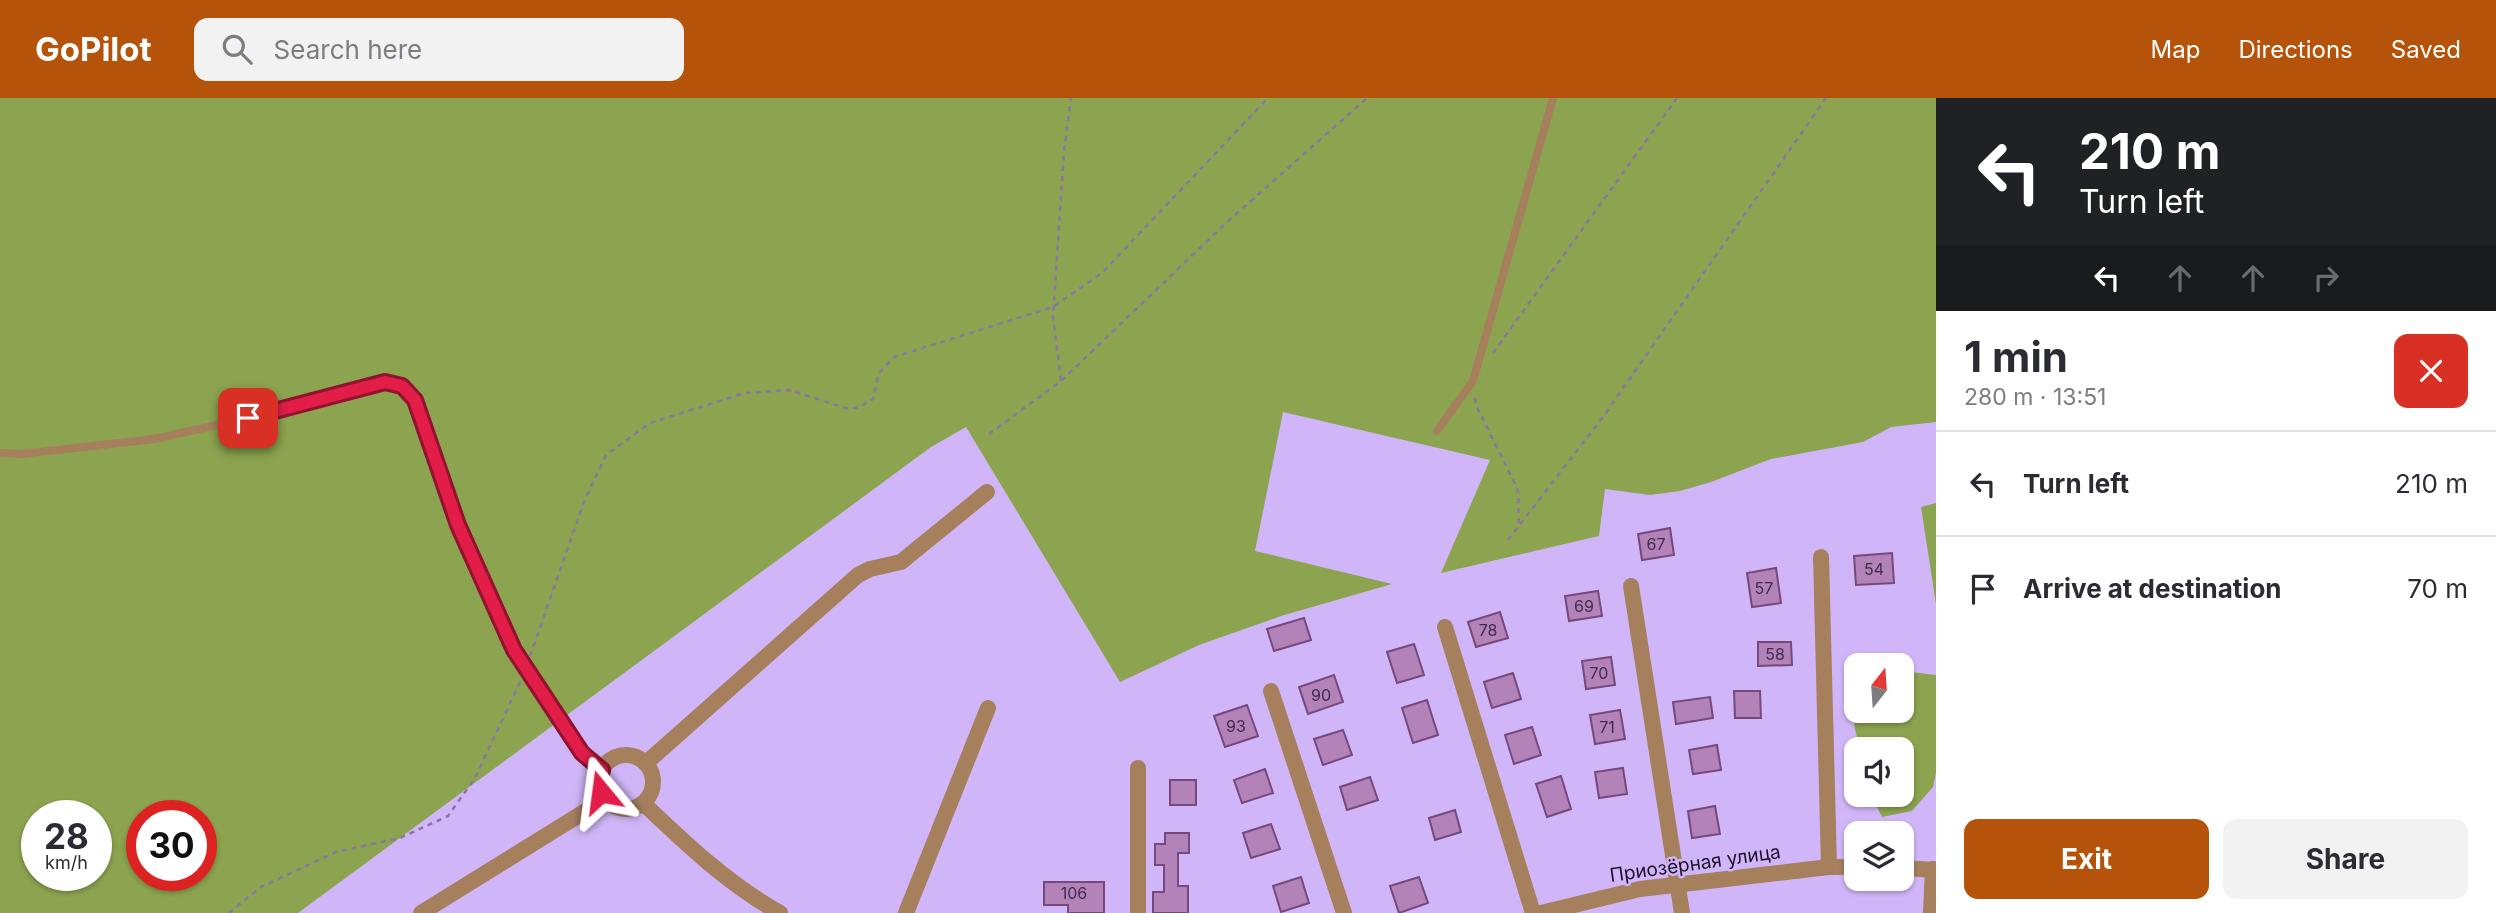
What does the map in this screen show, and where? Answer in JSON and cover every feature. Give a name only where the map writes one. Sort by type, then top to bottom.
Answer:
[{"type":"street","points":[[646,763],[858,575],[870,569],[901,562],[987,492]]},
{"type":"street","points":[[1821,557],[1829,867]]},
{"type":"street","points":[[1631,586],[1682,913]]},
{"type":"street","points":[[1445,627],[1533,913]]},
{"type":"street","points":[[1271,691],[1344,913]]},
{"type":"street","points":[[906,913],[988,708]]},
{"type":"street","points":[[626,754],[646,763],[651,769],[654,784],[649,798],[637,807],[623,809],[605,799],[599,785],[602,770],[612,759],[626,754]]},
{"type":"street","points":[[1138,768],[1138,913]]},
{"type":"street","points":[[421,913],[605,799]]},
{"type":"street","points":[[643,803],[699,856],[756,900],[780,913]]},
{"type":"street","name":"Приозёрная улица","points":[[1541,913],[1640,888],[1844,867]]},
{"type":"street","points":[[1914,868],[1935,869],[1931,913]]},
{"type":"lane","points":[[1437,431],[1473,381],[1553,98]]},
{"type":"lane","points":[[0,453],[22,454],[154,439],[385,382],[402,386],[415,400],[458,525],[514,650],[582,753],[602,770]]},
{"type":"path","points":[[1061,381],[1053,307],[1062,176],[1071,98]]},
{"type":"path","points":[[229,913],[261,887],[336,852],[400,838],[448,816],[475,778],[526,668],[584,502],[606,455],[650,423],[745,393],[789,390],[849,409],[860,407],[873,399],[879,373],[894,357],[1053,307],[1102,273],[1268,98]]},
{"type":"path","points":[[989,434],[1061,381],[1224,224],[1367,98]]},
{"type":"path","points":[[1489,358],[1677,98]]},
{"type":"path","points":[[1508,540],[1603,417],[1826,98]]},
{"type":"path","points":[[1473,381],[1476,405],[1518,490],[1519,525]]},
{"type":"green space","points":[[0,98],[1936,98],[1936,422],[1891,427],[1863,442],[1771,459],[1680,491],[1650,495],[1605,489],[1599,536],[1441,573],[1490,460],[1283,412],[1255,551],[1392,584],[1281,616],[1199,645],[1120,682],[966,427],[931,447],[298,913],[0,913]]},
{"type":"green space","points":[[1936,503],[1936,604],[1921,507]]},
{"type":"green space","points":[[1914,672],[1936,675],[1936,773],[1933,787],[1912,811],[1882,817],[1877,807],[1914,807],[1914,737],[1857,737],[1854,725],[1914,723]]},
{"type":"building","points":[[1670,528],[1674,555],[1642,560],[1638,534]]},
{"type":"building","points":[[1892,553],[1894,583],[1856,585],[1854,556]]},
{"type":"building","points":[[1776,568],[1781,603],[1752,607],[1747,573]]},
{"type":"building","points":[[1598,591],[1602,616],[1569,621],[1565,596]]},
{"type":"building","points":[[1500,612],[1508,638],[1476,647],[1468,622]]},
{"type":"building","points":[[1304,618],[1311,640],[1274,651],[1267,629]]},
{"type":"building","points":[[1758,642],[1791,642],[1792,665],[1758,666]]},
{"type":"building","points":[[1414,644],[1424,675],[1397,683],[1387,652]]},
{"type":"building","points":[[1611,657],[1615,685],[1586,689],[1582,661]]},
{"type":"building","points":[[1513,673],[1521,699],[1492,708],[1484,682]]},
{"type":"building","points":[[1334,675],[1343,702],[1308,714],[1299,687]]},
{"type":"building","points":[[1734,691],[1760,691],[1761,718],[1735,718]]},
{"type":"building","points":[[1710,697],[1713,718],[1676,724],[1673,702]]},
{"type":"building","points":[[1427,700],[1438,735],[1413,743],[1402,708]]},
{"type":"building","points":[[1247,705],[1258,736],[1225,747],[1214,716]]},
{"type":"building","points":[[1620,710],[1625,739],[1595,744],[1590,715]]},
{"type":"building","points":[[1532,727],[1541,755],[1514,764],[1505,735]]},
{"type":"building","points":[[1343,730],[1352,755],[1323,765],[1314,739]]},
{"type":"building","points":[[1717,745],[1721,770],[1693,774],[1689,750]]},
{"type":"building","points":[[1623,768],[1627,794],[1599,798],[1595,772]]},
{"type":"building","points":[[1265,769],[1273,793],[1242,803],[1234,780]]},
{"type":"building","points":[[1561,776],[1571,809],[1547,817],[1536,784]]},
{"type":"building","points":[[1370,777],[1378,800],[1347,810],[1340,787]]},
{"type":"building","points":[[1170,780],[1196,780],[1196,805],[1170,805]]},
{"type":"building","points":[[1715,806],[1720,834],[1692,838],[1688,811]]},
{"type":"building","points":[[1455,810],[1461,832],[1435,840],[1429,818]]},
{"type":"building","points":[[1271,824],[1280,849],[1251,858],[1243,833]]},
{"type":"building","points":[[1165,833],[1189,833],[1189,853],[1178,853],[1178,886],[1188,886],[1188,913],[1153,913],[1153,892],[1164,892],[1164,865],[1155,865],[1155,844],[1165,844]]},
{"type":"building","points":[[1301,877],[1309,903],[1281,912],[1273,886]]},
{"type":"building","points":[[1419,877],[1428,903],[1399,913],[1390,886]]},
{"type":"building","points":[[1044,882],[1104,882],[1104,913],[1068,913],[1068,905],[1044,905]]},
{"type":"route","points":[[248,418],[385,382],[402,386],[415,400],[458,525],[514,650],[582,753],[602,770],[599,785],[601,792]]}]
